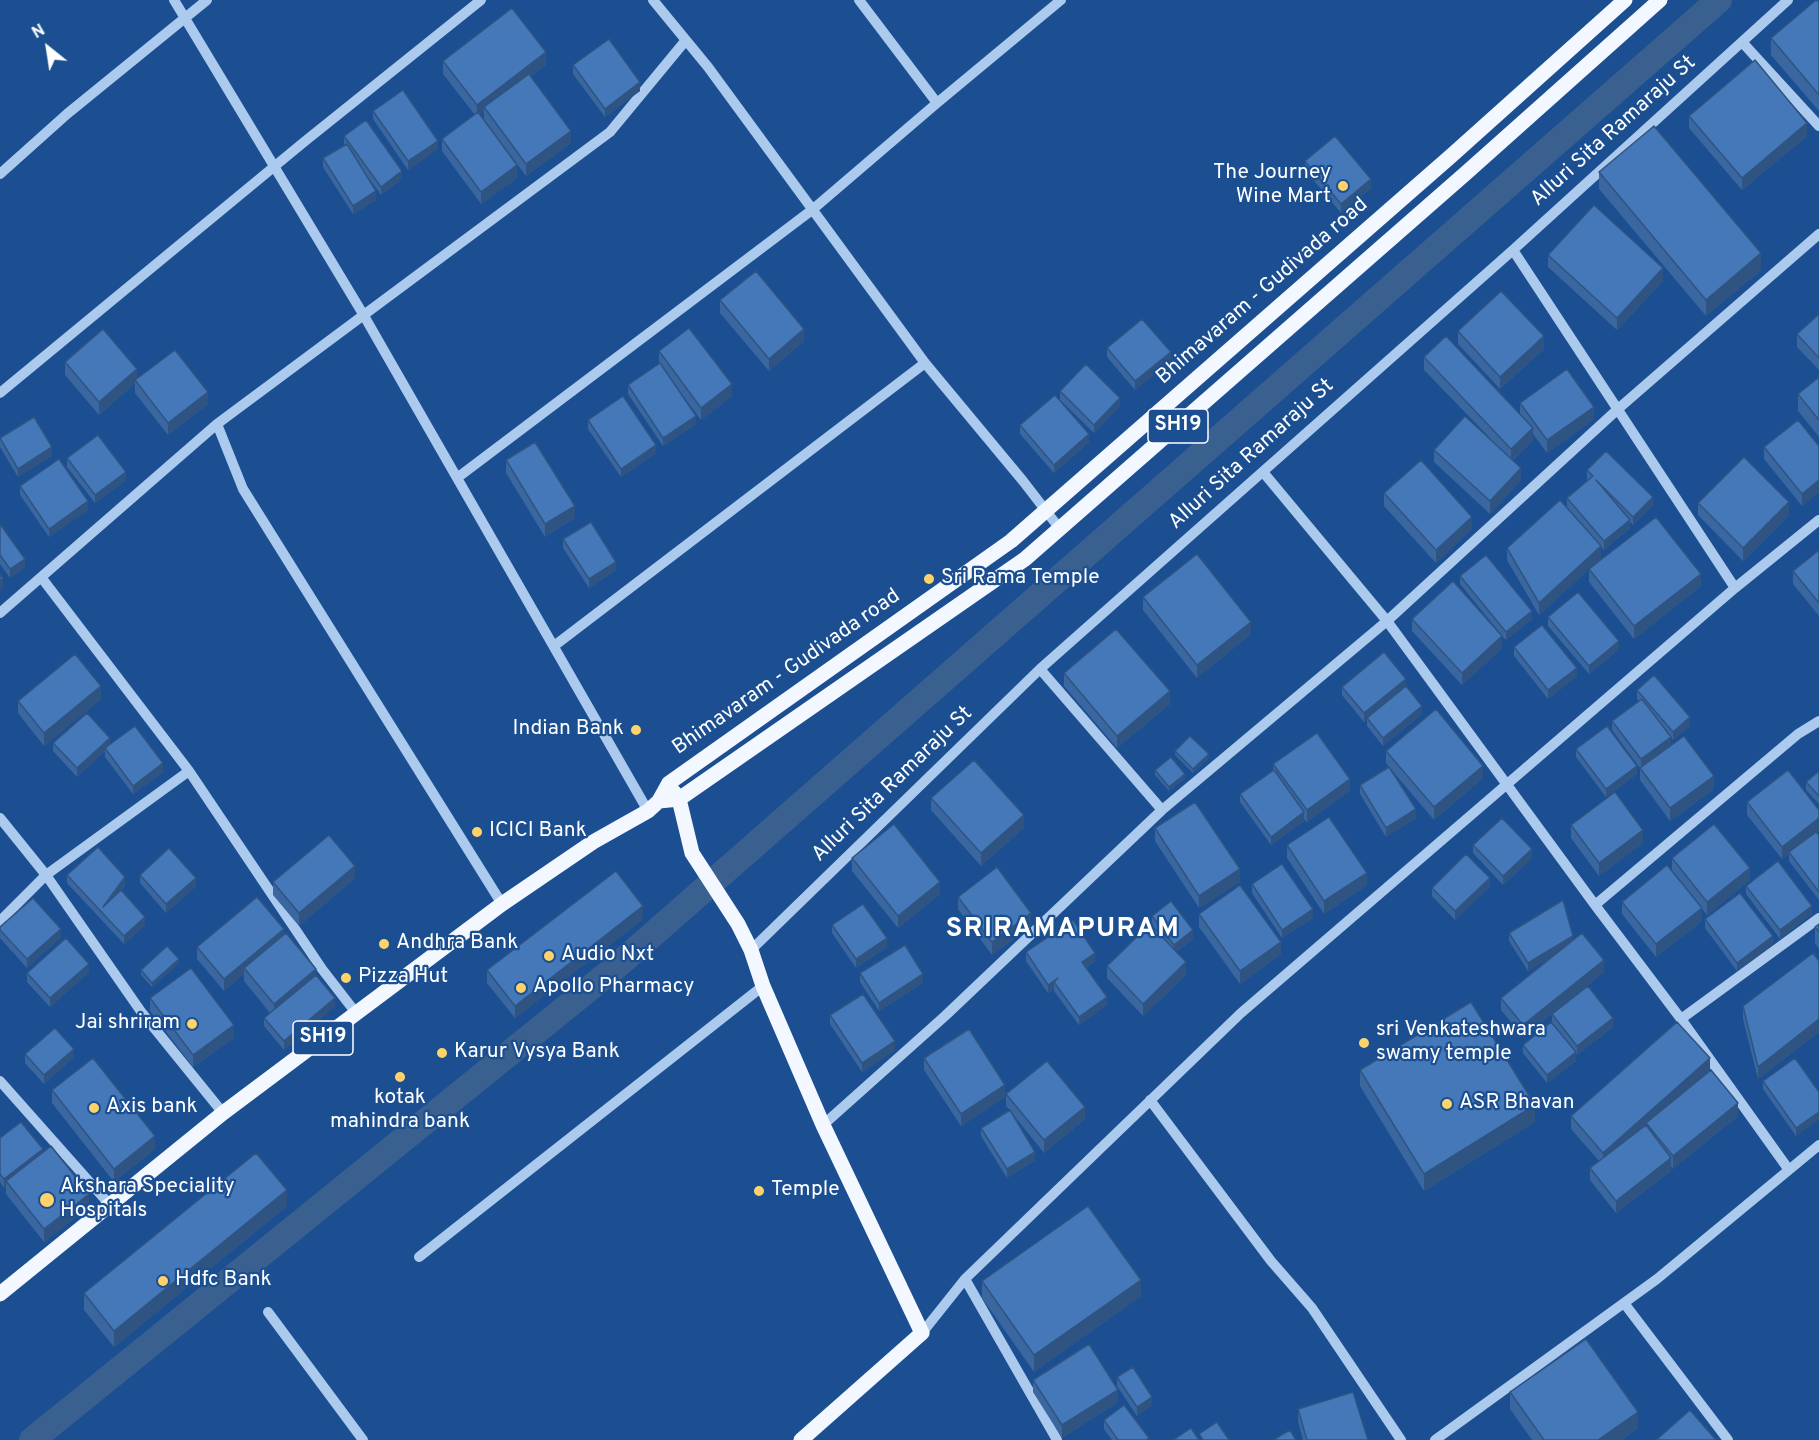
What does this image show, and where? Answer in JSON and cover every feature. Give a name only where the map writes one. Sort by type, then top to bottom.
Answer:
[{"type":"main road","name":"Bhimavaram - Gudivada road","points":[[654,806],[669,783],[1011,541],[1625,0]]},
{"type":"main road","name":"Bhimavaram - Gudivada road","points":[[654,806],[679,799],[1025,559],[1660,0]]},
{"type":"main road","points":[[1548,69],[1562,87]]},
{"type":"main road","points":[[669,783],[679,799],[692,853],[738,924],[751,950],[763,986],[823,1125],[922,1333],[801,1440]]},
{"type":"main road","name":"SH19","points":[[0,1294],[223,1113],[502,904],[593,842],[654,806]]},
{"type":"street","points":[[174,0],[363,314],[554,646],[654,806]]},
{"type":"street","points":[[0,174],[67,114],[207,0]]},
{"type":"street","points":[[0,393],[274,166],[481,0]]},
{"type":"street","points":[[653,0],[708,67],[925,363],[1047,510],[1060,529]]},
{"type":"street","points":[[859,0],[937,103]]},
{"type":"street","points":[[457,478],[812,210],[1061,0]]},
{"type":"street","name":"Alluri Sita Ramaraju St","points":[[751,950],[1040,669],[1513,250],[1788,0]]},
{"type":"street","points":[[0,613],[217,424],[610,132],[686,40]]},
{"type":"street","points":[[1742,42],[1819,126]]},
{"type":"street","points":[[823,1125],[945,1017],[1162,810],[1387,621],[1618,409],[1819,234]]},
{"type":"street","points":[[1513,250],[1735,588]]},
{"type":"street","points":[[554,646],[925,363]]},
{"type":"street","points":[[217,424],[243,489],[502,904]]},
{"type":"street","points":[[1263,472],[1387,621],[1681,1019],[1789,1170]]},
{"type":"street","points":[[922,1333],[965,1279],[1241,1013],[1735,588],[1819,520]]},
{"type":"street","points":[[41,577],[189,771],[322,969],[356,1013]]},
{"type":"street","points":[[1040,669],[1162,810]]},
{"type":"street","points":[[1595,905],[1797,734],[1819,721]]},
{"type":"street","points":[[0,921],[46,875],[189,771]]},
{"type":"street","points":[[0,818],[46,875],[142,1013],[223,1113]]},
{"type":"street","points":[[1681,1019],[1819,918]]},
{"type":"street","points":[[419,1257],[763,986]]},
{"type":"street","points":[[0,1081],[110,1205]]},
{"type":"street","points":[[1150,1100],[1271,1261],[1312,1308],[1401,1440]]},
{"type":"street","points":[[1435,1440],[1657,1279],[1819,1144]]},
{"type":"street","points":[[965,1279],[1057,1440]]},
{"type":"street","points":[[1624,1303],[1728,1440]]},
{"type":"street","points":[[268,1312],[363,1440]]},
{"type":"building","points":[[1816,0],[1819,2],[1819,95],[1771,38]]},
{"type":"building","points":[[512,8],[546,52],[477,105],[443,61]]},
{"type":"building","points":[[609,39],[640,82],[605,109],[573,65]]},
{"type":"building","points":[[1755,60],[1807,123],[1742,178],[1689,116]]},
{"type":"building","points":[[529,74],[571,131],[526,164],[484,107]]},
{"type":"building","points":[[403,90],[438,141],[408,161],[373,111]]},
{"type":"building","points":[[478,112],[517,165],[481,192],[442,139]]},
{"type":"building","points":[[366,120],[402,171],[381,187],[344,136]]},
{"type":"building","points":[[1654,126],[1761,253],[1706,300],[1599,172]]},
{"type":"building","points":[[1335,136],[1371,179],[1341,204],[1305,161]]},
{"type":"building","points":[[347,144],[376,191],[353,206],[323,158]]},
{"type":"building","points":[[1594,205],[1663,268],[1617,318],[1548,255]]},
{"type":"building","points":[[756,271],[804,329],[769,359],[720,300]]},
{"type":"building","points":[[1501,291],[1544,336],[1500,377],[1458,331]]},
{"type":"building","points":[[1819,314],[1819,358],[1797,334]]},
{"type":"building","points":[[1142,319],[1171,352],[1135,381],[1107,348]]},
{"type":"building","points":[[689,328],[732,384],[701,408],[659,351]]},
{"type":"building","points":[[103,329],[137,369],[99,402],[65,362]]},
{"type":"building","points":[[1446,336],[1533,428],[1511,449],[1424,357]]},
{"type":"building","points":[[175,350],[208,392],[168,423],[135,380]]},
{"type":"building","points":[[660,363],[696,416],[663,438],[628,385]]},
{"type":"building","points":[[1086,364],[1120,398],[1094,425],[1060,391]]},
{"type":"building","points":[[1567,369],[1594,407],[1547,440],[1520,403]]},
{"type":"building","points":[[1819,377],[1819,420],[1798,394]]},
{"type":"building","points":[[1055,395],[1089,434],[1054,465],[1020,425]]},
{"type":"building","points":[[623,396],[656,445],[621,469],[588,420]]},
{"type":"building","points":[[1465,416],[1521,468],[1490,501],[1434,450]]},
{"type":"building","points":[[34,417],[52,447],[18,469],[0,438]]},
{"type":"building","points":[[1798,420],[1819,446],[1819,480],[1802,494],[1764,447]]},
{"type":"building","points":[[98,435],[126,472],[95,495],[67,458]]},
{"type":"building","points":[[535,442],[575,506],[545,524],[506,460]]},
{"type":"building","points":[[1606,451],[1653,497],[1633,517],[1596,480],[1630,520],[1604,541],[1567,498],[1593,476],[1587,470]]},
{"type":"building","points":[[1744,457],[1789,502],[1743,548],[1698,503]]},
{"type":"building","points":[[59,459],[88,501],[49,529],[20,486]]},
{"type":"building","points":[[1421,460],[1472,517],[1436,550],[1384,493]]},
{"type":"building","points":[[1560,500],[1601,546],[1539,603],[1507,548]]},
{"type":"building","points":[[1656,517],[1701,574],[1634,626],[1589,569]]},
{"type":"building","points":[[591,522],[616,562],[589,579],[563,539]]},
{"type":"building","points":[[0,524],[25,559],[10,569],[0,555]]},
{"type":"building","points":[[1819,550],[1819,603],[1793,571]]},
{"type":"building","points":[[1197,554],[1251,622],[1197,665],[1143,597]]},
{"type":"building","points":[[1486,555],[1532,611],[1506,632],[1460,576]]},
{"type":"building","points":[[1453,581],[1502,636],[1462,673],[1412,619]]},
{"type":"building","points":[[1578,592],[1619,641],[1589,666],[1548,617]]},
{"type":"building","points":[[1542,625],[1577,668],[1548,690],[1514,647]]},
{"type":"building","points":[[1116,629],[1170,691],[1117,736],[1064,673]]},
{"type":"building","points":[[1384,652],[1406,679],[1364,713],[1342,687]]},
{"type":"building","points":[[75,654],[101,686],[44,733],[18,701]]},
{"type":"building","points":[[1654,675],[1690,717],[1673,732],[1637,690]]},
{"type":"building","points":[[1406,686],[1422,706],[1383,738],[1367,718]]},
{"type":"building","points":[[1642,699],[1671,737],[1641,759],[1612,721]]},
{"type":"building","points":[[1436,709],[1483,766],[1434,807],[1386,751]]},
{"type":"building","points":[[87,713],[110,738],[77,768],[53,743]]},
{"type":"building","points":[[135,726],[163,763],[133,786],[105,748]]},
{"type":"building","points":[[1607,726],[1637,766],[1606,789],[1576,749]]},
{"type":"building","points":[[1317,733],[1350,779],[1307,810],[1273,764]]},
{"type":"building","points":[[1190,736],[1209,754],[1193,769],[1175,751]]},
{"type":"building","points":[[1684,736],[1714,776],[1670,808],[1640,768]]},
{"type":"building","points":[[1171,757],[1185,774],[1169,787],[1155,770]]},
{"type":"building","points":[[974,760],[1024,815],[981,853],[931,798]]},
{"type":"building","points":[[1389,767],[1416,809],[1386,828],[1360,785]]},
{"type":"building","points":[[1274,770],[1304,812],[1271,837],[1240,794]]},
{"type":"building","points":[[1788,770],[1819,810],[1819,818],[1782,847],[1747,802]]},
{"type":"building","points":[[1819,771],[1819,796],[1806,782]]},
{"type":"building","points":[[1615,792],[1643,830],[1599,863],[1571,825]]},
{"type":"building","points":[[1195,802],[1240,869],[1199,896],[1155,828]]},
{"type":"building","points":[[1329,817],[1367,873],[1324,901],[1287,845]]},
{"type":"building","points":[[1502,818],[1532,849],[1503,876],[1473,845]]},
{"type":"building","points":[[894,824],[940,882],[898,916],[852,858]]},
{"type":"building","points":[[1714,824],[1750,868],[1707,902],[1672,858]]},
{"type":"building","points":[[1816,832],[1819,835],[1819,892],[1789,852]]},
{"type":"building","points":[[329,835],[355,866],[299,913],[273,882]]},
{"type":"building","points":[[98,847],[125,877],[103,907],[121,890],[145,917],[124,936],[67,875]]},
{"type":"building","points":[[169,848],[196,878],[166,904],[140,875]]},
{"type":"building","points":[[1466,854],[1490,878],[1455,911],[1432,888]]},
{"type":"building","points":[[1778,861],[1812,906],[1780,930],[1746,886]]},
{"type":"building","points":[[1282,864],[1313,909],[1282,930],[1252,884]]},
{"type":"building","points":[[1667,865],[1702,908],[1656,944],[1622,902]]},
{"type":"building","points":[[997,867],[1031,913],[992,942],[958,897]]},
{"type":"building","points":[[616,871],[643,906],[515,1006],[487,970]]},
{"type":"building","points":[[1240,885],[1281,942],[1240,971],[1199,914]]},
{"type":"building","points":[[1740,893],[1773,936],[1737,963],[1705,919]]},
{"type":"building","points":[[257,897],[284,929],[224,979],[197,947]]},
{"type":"building","points":[[33,898],[61,929],[27,959],[0,930],[0,927]]},
{"type":"building","points":[[1563,900],[1573,936],[1528,963],[1509,933]]},
{"type":"building","points":[[1171,901],[1193,930],[1174,945],[1152,916]]},
{"type":"building","points":[[863,904],[887,938],[856,959],[832,925]]},
{"type":"building","points":[[1073,920],[1095,953],[1082,962],[1107,997],[1079,1017],[1054,982],[1058,978],[1048,985],[1026,952]]},
{"type":"building","points":[[1150,924],[1186,962],[1143,1004],[1107,966]]},
{"type":"building","points":[[286,933],[316,969],[274,1004],[244,968]]},
{"type":"building","points":[[1582,933],[1604,960],[1523,1025],[1501,998]]},
{"type":"building","points":[[66,938],[89,964],[50,998],[27,973]]},
{"type":"building","points":[[905,945],[923,974],[879,1003],[860,973]]},
{"type":"building","points":[[167,946],[179,959],[152,983],[141,970]]},
{"type":"building","points":[[1813,953],[1819,961],[1819,1019],[1758,1067],[1743,1006]]},
{"type":"building","points":[[191,968],[234,1025],[193,1055],[150,998]]},
{"type":"building","points":[[316,975],[335,998],[284,1041],[264,1018]]},
{"type":"building","points":[[1588,986],[1613,1018],[1577,1046],[1552,1014]]},
{"type":"building","points":[[863,994],[895,1041],[862,1063],[830,1015]]},
{"type":"building","name":"ASR Bhavan","points":[[1471,1002],[1535,1105],[1424,1174],[1360,1070]]},
{"type":"building","points":[[1551,1022],[1576,1052],[1547,1075],[1523,1045]]},
{"type":"building","points":[[1677,1022],[1710,1058],[1603,1153],[1571,1116]]},
{"type":"building","points":[[55,1028],[74,1049],[44,1075],[25,1054]]},
{"type":"building","points":[[969,1029],[1005,1085],[961,1114],[924,1058]]},
{"type":"building","points":[[93,1058],[155,1136],[114,1169],[52,1090]]},
{"type":"building","points":[[1795,1058],[1819,1092],[1819,1112],[1796,1128],[1763,1081]]},
{"type":"building","points":[[1047,1061],[1085,1107],[1044,1140],[1006,1094]]},
{"type":"building","points":[[1711,1070],[1738,1103],[1673,1156],[1646,1123]]},
{"type":"building","points":[[1010,1110],[1035,1152],[1007,1169],[981,1128]]},
{"type":"building","points":[[21,1122],[43,1149],[4,1179],[0,1174],[0,1138]]},
{"type":"building","points":[[1646,1125],[1671,1158],[1616,1201],[1590,1168]]},
{"type":"building","name":"Akshara Speciality Hospitals","points":[[51,1146],[89,1194],[44,1229],[6,1181]]},
{"type":"building","points":[[256,1153],[287,1190],[114,1331],[84,1293]]},
{"type":"building","points":[[1088,1206],[1141,1280],[1034,1355],[982,1281]]},
{"type":"building","points":[[1586,1339],[1638,1412],[1598,1440],[1544,1440],[1510,1392]]},
{"type":"building","points":[[1089,1344],[1118,1390],[1062,1425],[1033,1380]]},
{"type":"building","points":[[1133,1367],[1152,1397],[1137,1407],[1117,1377]]},
{"type":"building","points":[[1353,1392],[1368,1440],[1307,1440],[1298,1409]]},
{"type":"building","points":[[1124,1405],[1149,1438],[1146,1440],[1118,1440],[1104,1420]]},
{"type":"building","points":[[1690,1410],[1716,1440],[1656,1440]]},
{"type":"building","points":[[1217,1422],[1229,1440],[1203,1440],[1199,1434]]},
{"type":"building","points":[[1191,1428],[1199,1440],[1173,1440]]},
{"type":"building","points":[[1290,1430],[1296,1440],[1273,1440]]},
{"type":"waterway","points":[[32,1440],[611,971],[1719,0]]},
{"type":"place","name":"The Journey Wine Mart","points":[[1343,186]]},
{"type":"place","name":"Sri Rama Temple","points":[[929,579]]},
{"type":"place","name":"Indian Bank","points":[[636,730]]},
{"type":"place","name":"ICICI Bank","points":[[477,832]]},
{"type":"place","name":"Andhra Bank","points":[[384,944]]},
{"type":"place","name":"Audio Nxt","points":[[549,956]]},
{"type":"place","name":"Pizza Hut","points":[[346,978]]},
{"type":"place","name":"Apollo Pharmacy","points":[[521,988]]},
{"type":"place","name":"Jai shriram","points":[[192,1024]]},
{"type":"place","name":"sri Venkateshwara swamy temple","points":[[1364,1043]]},
{"type":"place","name":"Karur Vysya Bank","points":[[442,1053]]},
{"type":"place","name":"kotak mahindra bank","points":[[400,1077]]},
{"type":"place","name":"ASR Bhavan","points":[[1447,1104]]},
{"type":"place","name":"Axis bank","points":[[94,1108]]},
{"type":"place","name":"Temple","points":[[759,1191]]},
{"type":"place","name":"Akshara Speciality Hospitals","points":[[47,1200]]},
{"type":"place","name":"Hdfc Bank","points":[[163,1281]]},
{"type":"district","name":"SRIRAMAPURAM","points":[[1063,931]]}]
